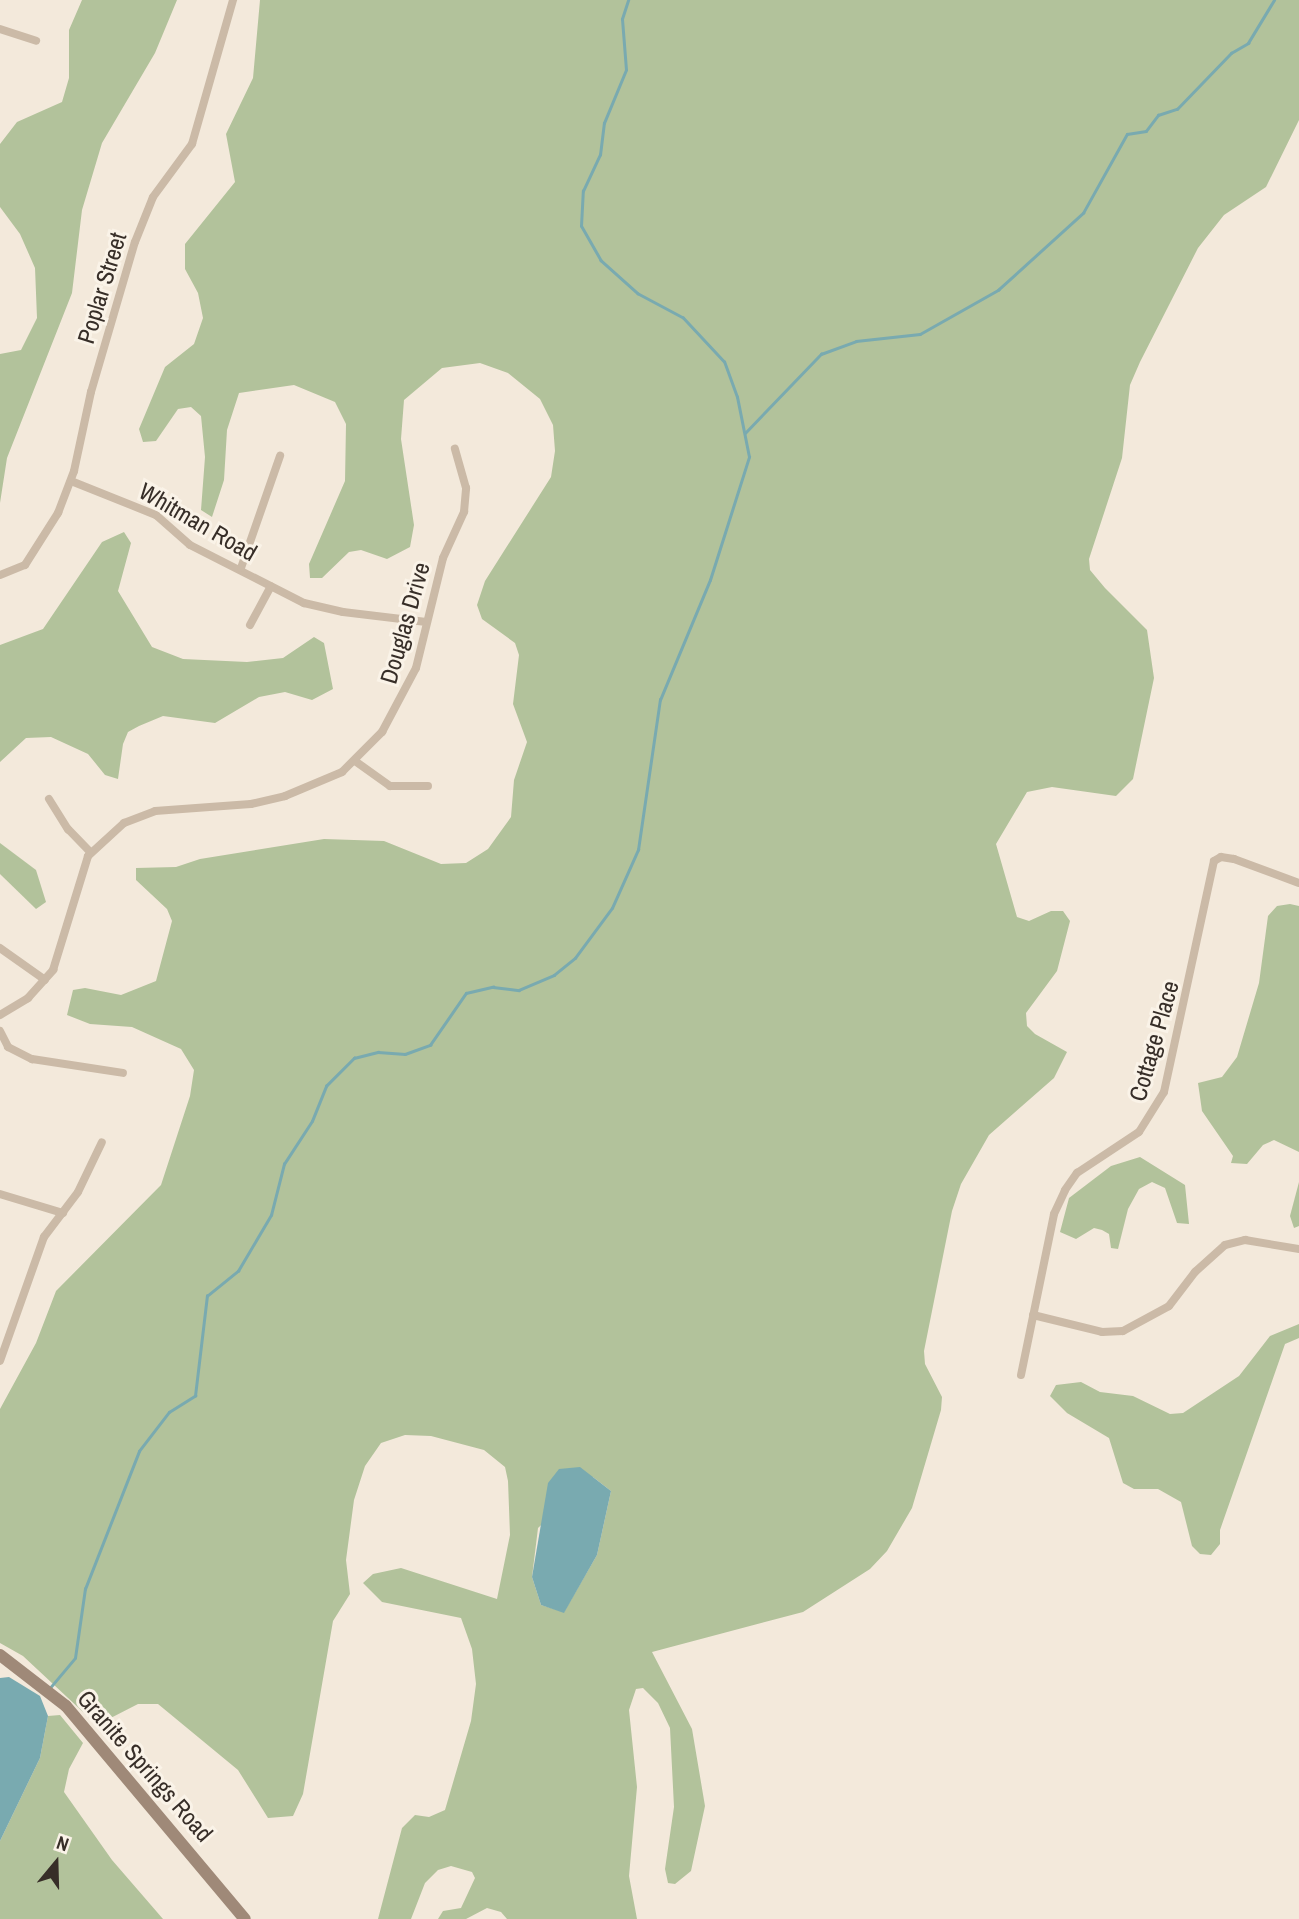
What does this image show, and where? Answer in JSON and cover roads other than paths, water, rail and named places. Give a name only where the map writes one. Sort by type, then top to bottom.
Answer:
[{"type":"street","name":"Poplar Street","points":[[0,575],[25,565],[39,547],[71,481],[91,393],[135,242],[153,197],[192,144],[233,0]]},
{"type":"street","points":[[0,29],[36,41]]},
{"type":"street","name":"Douglas Drive","points":[[90,852],[136,816],[285,796],[342,772],[382,732],[403,699],[416,668],[443,558],[458,532],[467,501],[455,449]]},
{"type":"street","points":[[241,568],[280,456]]},
{"type":"street","name":"Whitman Road","points":[[71,481],[156,515],[190,545],[241,568],[304,603],[343,612],[426,622]]},
{"type":"street","points":[[250,625],[271,586]]},
{"type":"street","points":[[355,761],[390,786],[428,786]]},
{"type":"street","points":[[0,1015],[28,998],[45,980],[60,955],[90,852],[68,829],[48,799]]},
{"type":"street","name":"Cottage Place","points":[[1021,1375],[1054,1214],[1065,1190],[1077,1174],[1139,1132],[1158,1108],[1177,1047],[1214,861],[1221,857],[1299,883]]},
{"type":"street","points":[[0,948],[45,980]]},
{"type":"street","points":[[0,1031],[8,1047],[32,1059],[123,1073]]},
{"type":"street","points":[[0,1361],[36,1255],[78,1192],[102,1142]]},
{"type":"street","points":[[0,1194],[63,1213]]},
{"type":"street","points":[[1033,1315],[1102,1332],[1123,1331],[1169,1306],[1195,1272],[1225,1245],[1245,1240],[1299,1249]]},
{"type":"street","points":[[0,1331],[9,1334]]},
{"type":"street","name":"Granite Springs Road","points":[[0,1655],[33,1676],[66,1706],[245,1919]]},
{"type":"water","points":[[580,1467],[611,1491],[597,1555],[564,1613],[541,1605],[532,1577],[548,1483],[559,1469]]},
{"type":"water","points":[[9,1677],[40,1696],[48,1716],[40,1758],[0,1841],[0,1678]]},
{"type":"waterway","points":[[49,1689],[75,1658],[85,1589],[139,1451],[169,1412],[195,1396],[207,1296],[238,1271],[271,1215],[284,1164],[312,1121],[326,1086],[354,1058],[378,1052],[405,1054],[430,1045],[466,993],[493,987],[519,990],[554,975],[575,958],[612,908],[638,850],[660,700],[710,580],[749,457],[737,397],[724,362],[683,318],[638,294],[601,261],[581,226],[583,191],[600,155],[604,123],[626,70],[622,19],[628,0]]},
{"type":"waterway","points":[[745,433],[821,354],[856,341],[920,334],[998,290],[1083,213],[1127,134],[1146,131],[1158,115],[1177,109],[1231,53],[1248,43],[1274,0]]}]
